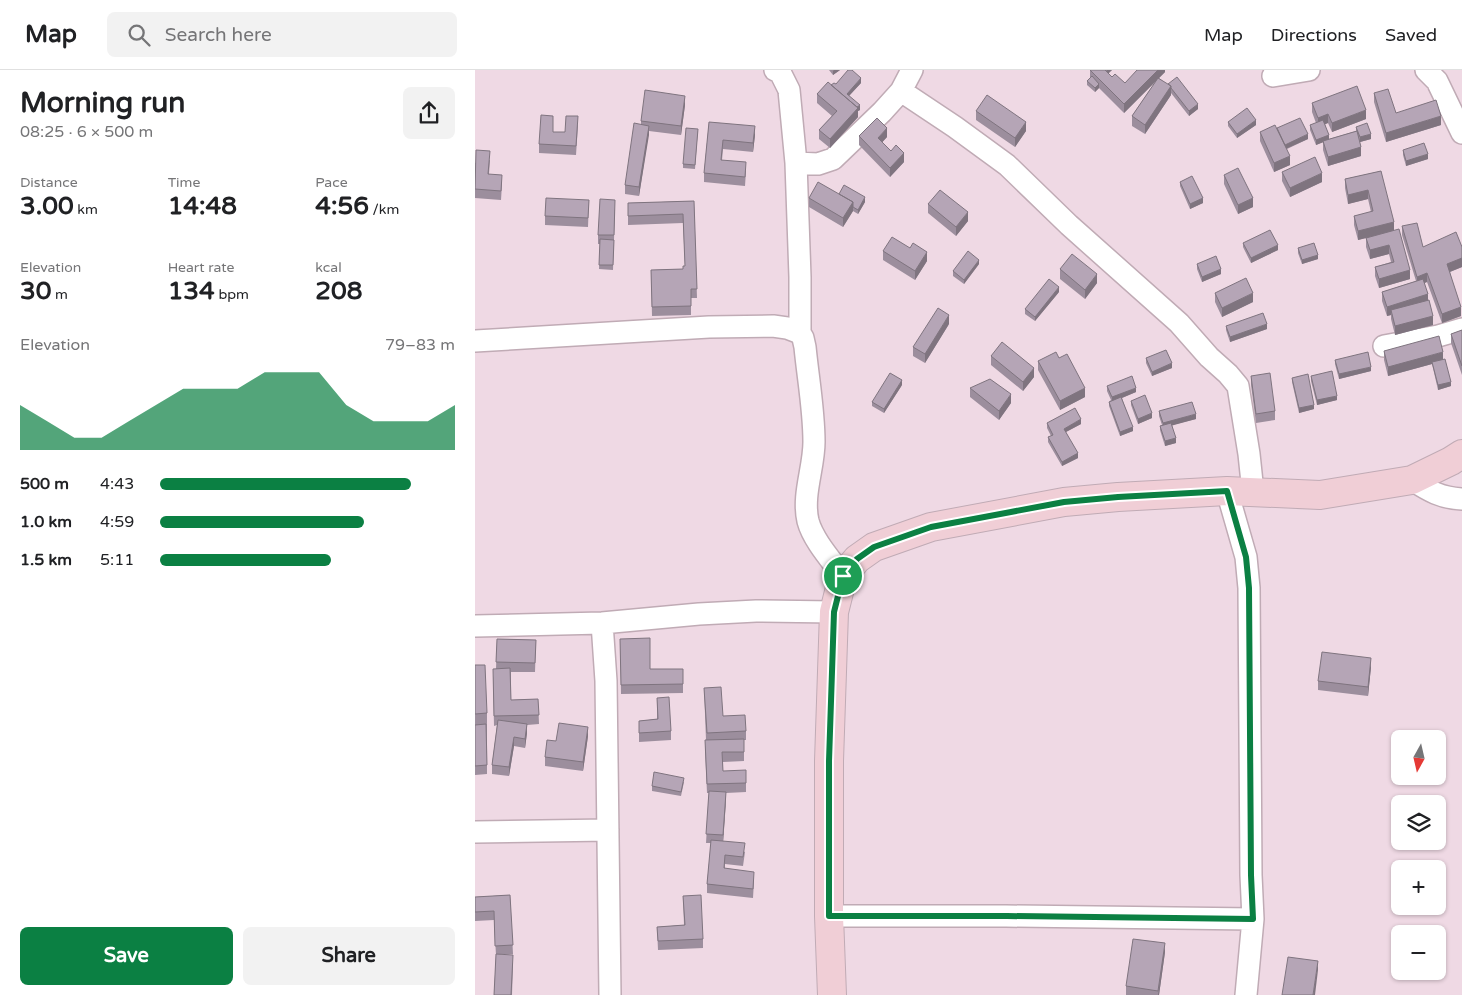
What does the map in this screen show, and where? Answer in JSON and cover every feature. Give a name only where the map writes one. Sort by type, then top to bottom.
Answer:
[{"type":"street","points":[[775,70],[780,72],[789,90],[796,164],[800,333],[805,347],[814,441],[807,508],[813,534],[843,576]]},
{"type":"street","points":[[796,164],[818,164],[833,159],[901,91],[912,70]]},
{"type":"street","points":[[1273,76],[1309,70]]},
{"type":"street","points":[[1426,70],[1437,81],[1462,131]]},
{"type":"street","points":[[901,91],[955,127],[1007,166],[1069,225],[1179,323],[1238,386],[1249,454],[1240,492],[1249,588],[1253,919],[1245,995]]},
{"type":"street","points":[[475,341],[709,327],[773,326],[787,328],[800,333]]},
{"type":"street","points":[[1384,346],[1438,336],[1462,329]]},
{"type":"street","points":[[832,995],[829,916],[829,761],[834,612],[843,576],[857,559],[874,547],[931,527],[1064,502],[1118,497],[1240,492],[1320,495],[1412,480],[1462,454]]},
{"type":"street","points":[[1412,480],[1433,493],[1462,499]]},
{"type":"street","points":[[475,626],[601,624],[756,611],[834,612]]},
{"type":"street","points":[[601,624],[606,680],[610,995]]},
{"type":"street","points":[[475,832],[608,830]]},
{"type":"street","points":[[829,916],[1253,919]]},
{"type":"building","points":[[848,70],[852,70],[861,78],[847,94],[860,105],[857,107],[831,85],[836,84]]},
{"type":"building","points":[[1090,70],[1105,70],[1112,77],[1115,74],[1125,83],[1137,70],[1158,70],[1124,104]]},
{"type":"building","points":[[1092,76],[1099,84],[1095,88],[1087,81]]},
{"type":"building","points":[[1177,77],[1198,104],[1189,111],[1168,84]]},
{"type":"building","points":[[1158,78],[1171,86],[1145,125],[1132,116]]},
{"type":"building","points":[[828,82],[858,108],[830,139],[819,130],[837,111],[817,94]]},
{"type":"building","points":[[1357,86],[1366,110],[1332,123],[1328,114],[1318,118],[1312,103]]},
{"type":"building","points":[[1388,89],[1396,113],[1436,100],[1441,116],[1386,133],[1374,93]]},
{"type":"building","points":[[645,90],[685,96],[681,126],[641,121]]},
{"type":"building","points":[[987,95],[1026,122],[1015,138],[976,111]]},
{"type":"building","points":[[1247,108],[1256,120],[1237,134],[1228,122]]},
{"type":"building","points":[[541,115],[553,116],[553,132],[565,132],[566,116],[578,116],[576,146],[539,144]]},
{"type":"building","points":[[877,118],[887,128],[878,138],[891,151],[896,145],[904,153],[890,168],[859,136]]},
{"type":"building","points":[[1300,118],[1308,134],[1285,145],[1277,128]]},
{"type":"building","points":[[1323,120],[1329,135],[1316,140],[1310,125]]},
{"type":"building","points":[[709,122],[755,126],[753,143],[723,140],[721,160],[746,162],[745,177],[704,173]]},
{"type":"building","points":[[634,123],[649,126],[639,187],[625,185]]},
{"type":"building","points":[[1367,123],[1371,134],[1360,137],[1356,127]]},
{"type":"building","points":[[1275,125],[1290,156],[1274,163],[1260,132]]},
{"type":"building","points":[[686,128],[698,129],[695,165],[683,164]]},
{"type":"building","points":[[1357,131],[1361,147],[1328,157],[1323,141]]},
{"type":"building","points":[[1424,143],[1428,154],[1406,161],[1403,150]]},
{"type":"building","points":[[476,150],[490,151],[488,174],[502,175],[501,191],[475,189]]},
{"type":"building","points":[[1315,157],[1322,173],[1290,188],[1282,172]]},
{"type":"building","points":[[1238,168],[1253,198],[1238,205],[1224,175]]},
{"type":"building","points":[[1381,171],[1394,222],[1358,231],[1354,216],[1373,211],[1368,190],[1348,195],[1345,179]]},
{"type":"building","points":[[1192,176],[1203,198],[1190,204],[1180,182]]},
{"type":"building","points":[[818,182],[853,202],[843,218],[809,198]]},
{"type":"building","points":[[844,185],[865,197],[858,210],[853,207],[853,202],[839,194]]},
{"type":"building","points":[[940,190],[968,212],[956,227],[928,204]]},
{"type":"building","points":[[546,198],[589,200],[588,218],[545,216]]},
{"type":"building","points":[[600,199],[615,200],[614,235],[598,235]]},
{"type":"building","points":[[694,201],[697,289],[691,289],[691,306],[652,307],[651,270],[683,269],[683,266],[685,266],[683,214],[628,216],[628,203]]},
{"type":"building","points":[[1417,223],[1423,247],[1456,232],[1462,247],[1462,258],[1447,264],[1461,307],[1442,314],[1427,273],[1417,277],[1402,226]]},
{"type":"building","points":[[1399,229],[1410,270],[1379,279],[1375,267],[1394,262],[1389,245],[1370,250],[1366,238]]},
{"type":"building","points":[[1270,230],[1278,245],[1251,258],[1243,243]]},
{"type":"building","points":[[892,237],[910,248],[913,243],[927,252],[915,271],[883,251]]},
{"type":"building","points":[[600,239],[614,240],[613,265],[599,265]]},
{"type":"building","points":[[1314,243],[1318,255],[1302,260],[1298,248]]},
{"type":"building","points":[[968,251],[979,260],[964,280],[953,271]]},
{"type":"building","points":[[1072,254],[1097,274],[1085,290],[1060,269]]},
{"type":"building","points":[[1216,256],[1221,269],[1202,277],[1197,264]]},
{"type":"building","points":[[1246,278],[1253,293],[1222,308],[1215,293]]},
{"type":"building","points":[[1049,279],[1059,287],[1035,317],[1025,309]]},
{"type":"building","points":[[1423,279],[1428,294],[1387,307],[1382,292]]},
{"type":"building","points":[[1429,300],[1433,316],[1395,326],[1391,310]]},
{"type":"building","points":[[938,308],[949,315],[925,354],[913,347]]},
{"type":"building","points":[[1263,313],[1267,324],[1230,337],[1226,326]]},
{"type":"building","points":[[1462,330],[1462,366],[1451,334]]},
{"type":"building","points":[[1439,336],[1443,352],[1388,367],[1384,351]]},
{"type":"building","points":[[1002,342],[1034,368],[1023,382],[991,356]]},
{"type":"building","points":[[1166,350],[1172,363],[1152,372],[1146,358]]},
{"type":"building","points":[[1056,352],[1059,358],[1067,354],[1085,388],[1060,401],[1038,361]]},
{"type":"building","points":[[1368,352],[1371,367],[1339,374],[1335,360]]},
{"type":"building","points":[[1445,359],[1451,382],[1438,385],[1432,362]]},
{"type":"building","points":[[1332,371],[1337,396],[1317,400],[1311,376]]},
{"type":"building","points":[[890,373],[902,380],[884,409],[872,402]]},
{"type":"building","points":[[1270,373],[1275,411],[1256,414],[1251,376]]},
{"type":"building","points":[[1308,374],[1314,405],[1299,408],[1292,378]]},
{"type":"building","points":[[1132,376],[1136,388],[1112,397],[1107,386]]},
{"type":"building","points":[[990,379],[1011,394],[999,411],[970,388]]},
{"type":"building","points":[[1145,395],[1152,413],[1138,419],[1131,401]]},
{"type":"building","points":[[1121,397],[1133,427],[1120,432],[1109,402]]},
{"type":"building","points":[[1192,402],[1196,414],[1163,423],[1159,411]]},
{"type":"building","points":[[1075,408],[1081,419],[1064,429],[1078,453],[1062,462],[1048,437],[1053,435],[1047,423]]},
{"type":"building","points":[[1171,423],[1176,438],[1165,441],[1160,426]]},
{"type":"building","points":[[650,638],[650,669],[683,669],[683,684],[621,685],[620,639]]},
{"type":"building","points":[[497,639],[536,640],[535,663],[496,662]]},
{"type":"building","points":[[1322,652],[1371,658],[1368,687],[1318,681]]},
{"type":"building","points":[[475,665],[485,665],[487,713],[475,714]]},
{"type":"building","points":[[510,668],[511,700],[538,699],[539,715],[494,716],[493,669]]},
{"type":"building","points":[[721,687],[723,716],[745,715],[746,731],[707,733],[704,688]]},
{"type":"building","points":[[669,697],[671,731],[639,733],[639,721],[658,719],[657,698]]},
{"type":"building","points":[[498,720],[527,724],[525,739],[514,737],[509,767],[492,765]]},
{"type":"building","points":[[559,723],[588,727],[583,762],[545,757],[547,740],[556,741]]},
{"type":"building","points":[[486,724],[487,765],[475,766],[475,725]]},
{"type":"building","points":[[744,739],[744,752],[722,752],[723,771],[746,770],[746,783],[707,784],[705,740]]},
{"type":"building","points":[[654,772],[684,778],[681,792],[652,786]]},
{"type":"building","points":[[709,791],[726,792],[723,835],[706,834]]},
{"type":"building","points":[[711,840],[745,843],[743,857],[725,855],[724,868],[754,872],[753,889],[707,884]]},
{"type":"building","points":[[510,895],[513,945],[495,946],[494,911],[475,912],[475,897]]},
{"type":"building","points":[[701,895],[703,939],[658,941],[657,927],[685,925],[683,896]]},
{"type":"building","points":[[1133,939],[1165,943],[1158,991],[1126,986]]},
{"type":"building","points":[[496,954],[513,955],[511,995],[494,995]]},
{"type":"building","points":[[1288,957],[1318,961],[1313,995],[1282,995]]},
{"type":"route","points":[[1227,491],[1246,557],[1249,588],[1253,919],[829,916],[829,761],[834,612],[843,576],[857,559],[874,547],[931,527],[1064,502],[1227,491]]}]
